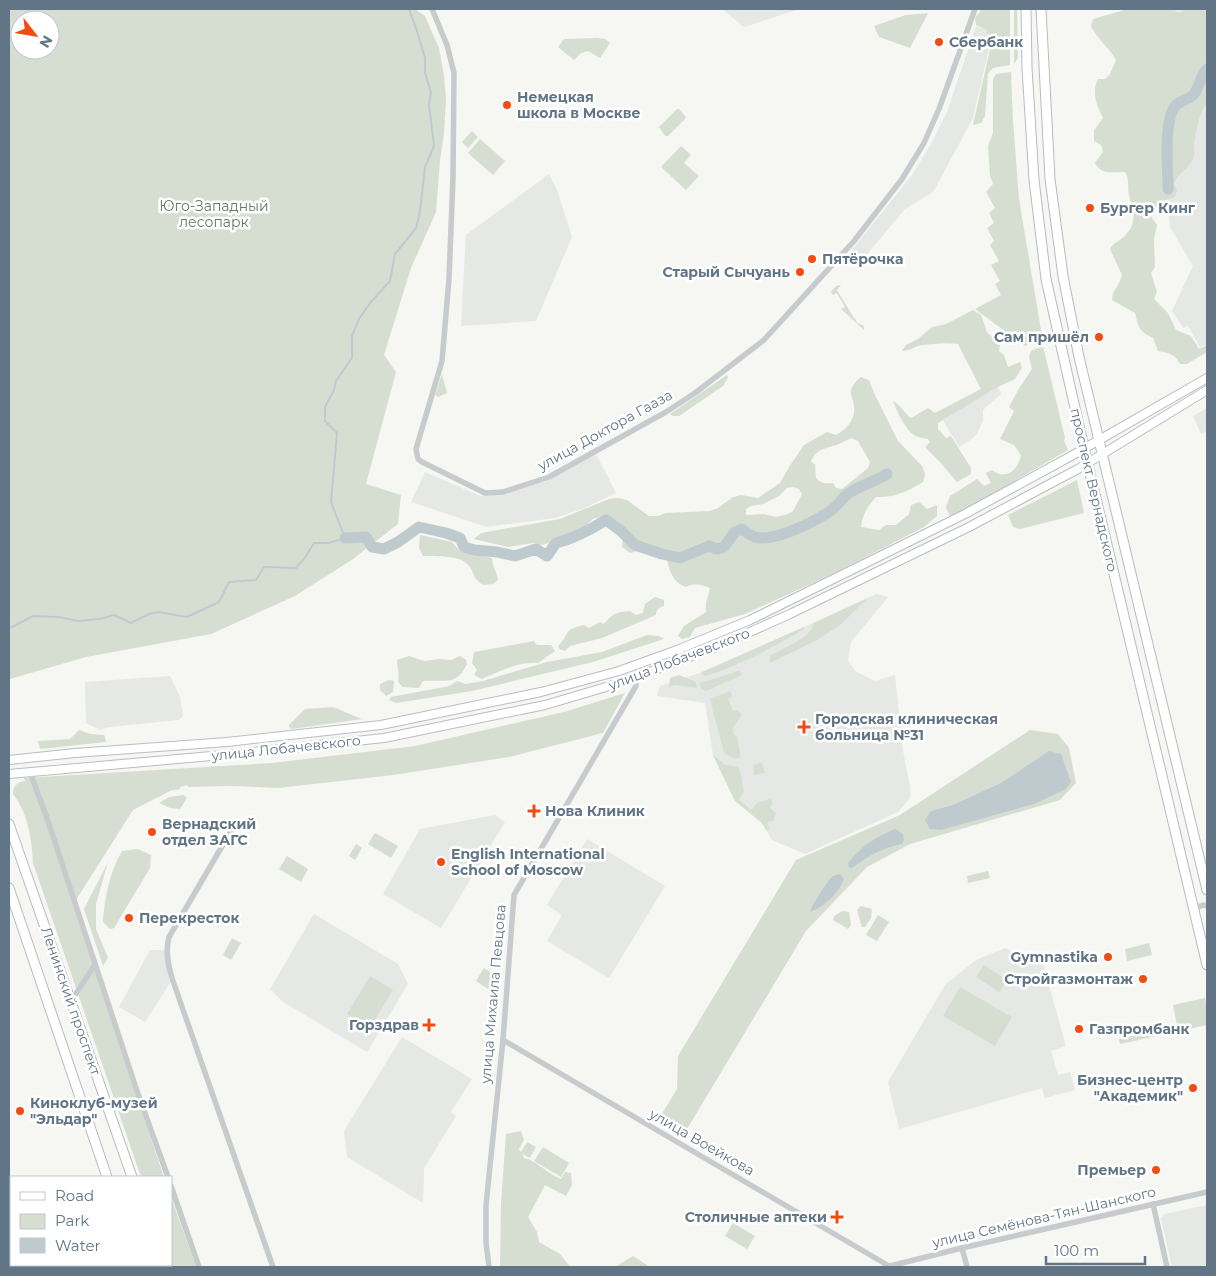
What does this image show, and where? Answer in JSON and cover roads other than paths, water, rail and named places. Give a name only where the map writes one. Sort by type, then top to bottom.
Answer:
[{"type":"main road","name":"проспект Вернадского","points":[[1026,9],[1027,74],[1034,180],[1046,278],[1084,448],[1207,965]]},
{"type":"main road","name":"проспект Вернадского","points":[[1041,9],[1050,180],[1063,276],[1074,333],[1207,890]]},
{"type":"main road","name":"улица Лобачевского","points":[[9,760],[83,752],[227,742],[381,725],[541,692],[631,667],[677,650],[778,607],[964,514],[1207,378]]},
{"type":"main road","name":"улица Лобачевского","points":[[9,774],[384,738],[545,705],[636,678],[721,645],[790,614],[969,527],[1088,463],[1207,390]]},
{"type":"main road","name":"Ленинский проспект","points":[[9,824],[132,1176]]},
{"type":"main road","name":"Ленинский проспект","points":[[9,888],[108,1176]]},
{"type":"street","name":"улица Доктора Гааза","points":[[432,9],[447,45],[454,74],[453,177],[449,279],[442,361],[416,449],[418,459],[422,462],[485,493],[502,492],[553,475],[666,412],[695,393],[764,340],[854,240],[902,179],[924,143],[974,9]]},
{"type":"street","points":[[631,667],[636,678]]},
{"type":"street","name":"улица Михаила Певцова","points":[[489,1267],[486,1243],[486,1205],[503,1040],[514,895],[634,691],[636,678]]},
{"type":"street","points":[[30,772],[138,1094],[168,1176]]},
{"type":"street","points":[[231,831],[169,936],[166,948],[168,968],[273,1267]]},
{"type":"street","points":[[1195,916],[1198,907],[1207,906]]},
{"type":"street","points":[[71,1001],[95,965]]},
{"type":"street","name":"улица Воейкова","points":[[503,1040],[887,1266]]},
{"type":"street","points":[[172,1189],[199,1267]]},
{"type":"street","name":"улица Семёнова-Тян-Шанского","points":[[887,1266],[1207,1192]]},
{"type":"street","points":[[1153,1204],[1168,1267]]},
{"type":"street","points":[[962,1248],[967,1267]]},
{"type":"water","points":[[1049,751],[1061,754],[1071,782],[1066,789],[1034,804],[941,830],[930,829],[925,820],[931,811],[953,805],[1001,783]]},
{"type":"water","points":[[895,829],[903,834],[904,840],[902,844],[882,850],[852,868],[849,867],[848,863],[864,847]]},
{"type":"water","points":[[840,874],[844,879],[835,894],[821,907],[810,912],[830,879]]},
{"type":"waterway","points":[[10,628],[33,616],[59,617],[78,621],[100,619],[114,615],[131,623],[149,614],[158,612],[187,617],[219,602],[229,582],[256,580],[264,567],[296,568],[314,543],[329,543],[345,538],[331,502],[337,433],[325,421],[325,407],[334,390],[336,381],[352,358],[352,336],[359,319],[370,303],[390,281],[395,254],[416,228],[420,212],[425,167],[434,146],[429,105],[431,92],[425,73],[425,58],[409,9]]},
{"type":"waterway","points":[[1168,189],[1168,133],[1172,112],[1176,105],[1195,93],[1207,69]]},
{"type":"waterway","points":[[345,538],[366,537],[372,547],[384,549],[398,542],[419,527],[460,538],[464,547],[475,550],[515,556],[536,549],[547,556],[556,543],[570,539],[606,520],[635,545],[680,558],[709,546],[717,549],[724,547],[735,532],[742,529],[748,534],[763,538],[784,534],[817,519],[833,509],[853,490],[887,474]]},
{"type":"place","name":"Сбербанк","points":[[939,42]]},
{"type":"place","name":"Немецкая школа в Москве","points":[[507,105]]},
{"type":"place","name":"Бургер Кинг","points":[[1090,208]]},
{"type":"place","name":"Пятёрочка","points":[[812,259]]},
{"type":"place","name":"Старый Сычуань","points":[[800,272]]},
{"type":"place","name":"Сам пришёл","points":[[1099,337]]},
{"type":"place","name":"Городская клиническая больница №31","points":[[804,727]]},
{"type":"place","name":"Нова Клиник","points":[[534,811]]},
{"type":"place","name":"Вернадский отдел ЗАГС","points":[[152,832]]},
{"type":"place","name":"English International School of Moscow","points":[[441,862]]},
{"type":"place","name":"Перекресток","points":[[129,918]]},
{"type":"place","name":"Gymnastika","points":[[1108,957]]},
{"type":"place","name":"Стройгазмонтаж","points":[[1143,979]]},
{"type":"place","name":"Горздрав","points":[[429,1025]]},
{"type":"place","name":"Газпромбанк","points":[[1079,1029]]},
{"type":"place","name":"Бизнес-центр \"Академик\"","points":[[1193,1088]]},
{"type":"place","name":"Киноклуб-музей \"Эльдар\"","points":[[20,1111]]},
{"type":"place","name":"Премьер","points":[[1156,1170]]},
{"type":"place","name":"Столичные аптеки","points":[[837,1217]]},
{"type":"park label","name":"Юго-Западный лесопарк","points":[[214,214]]}]
